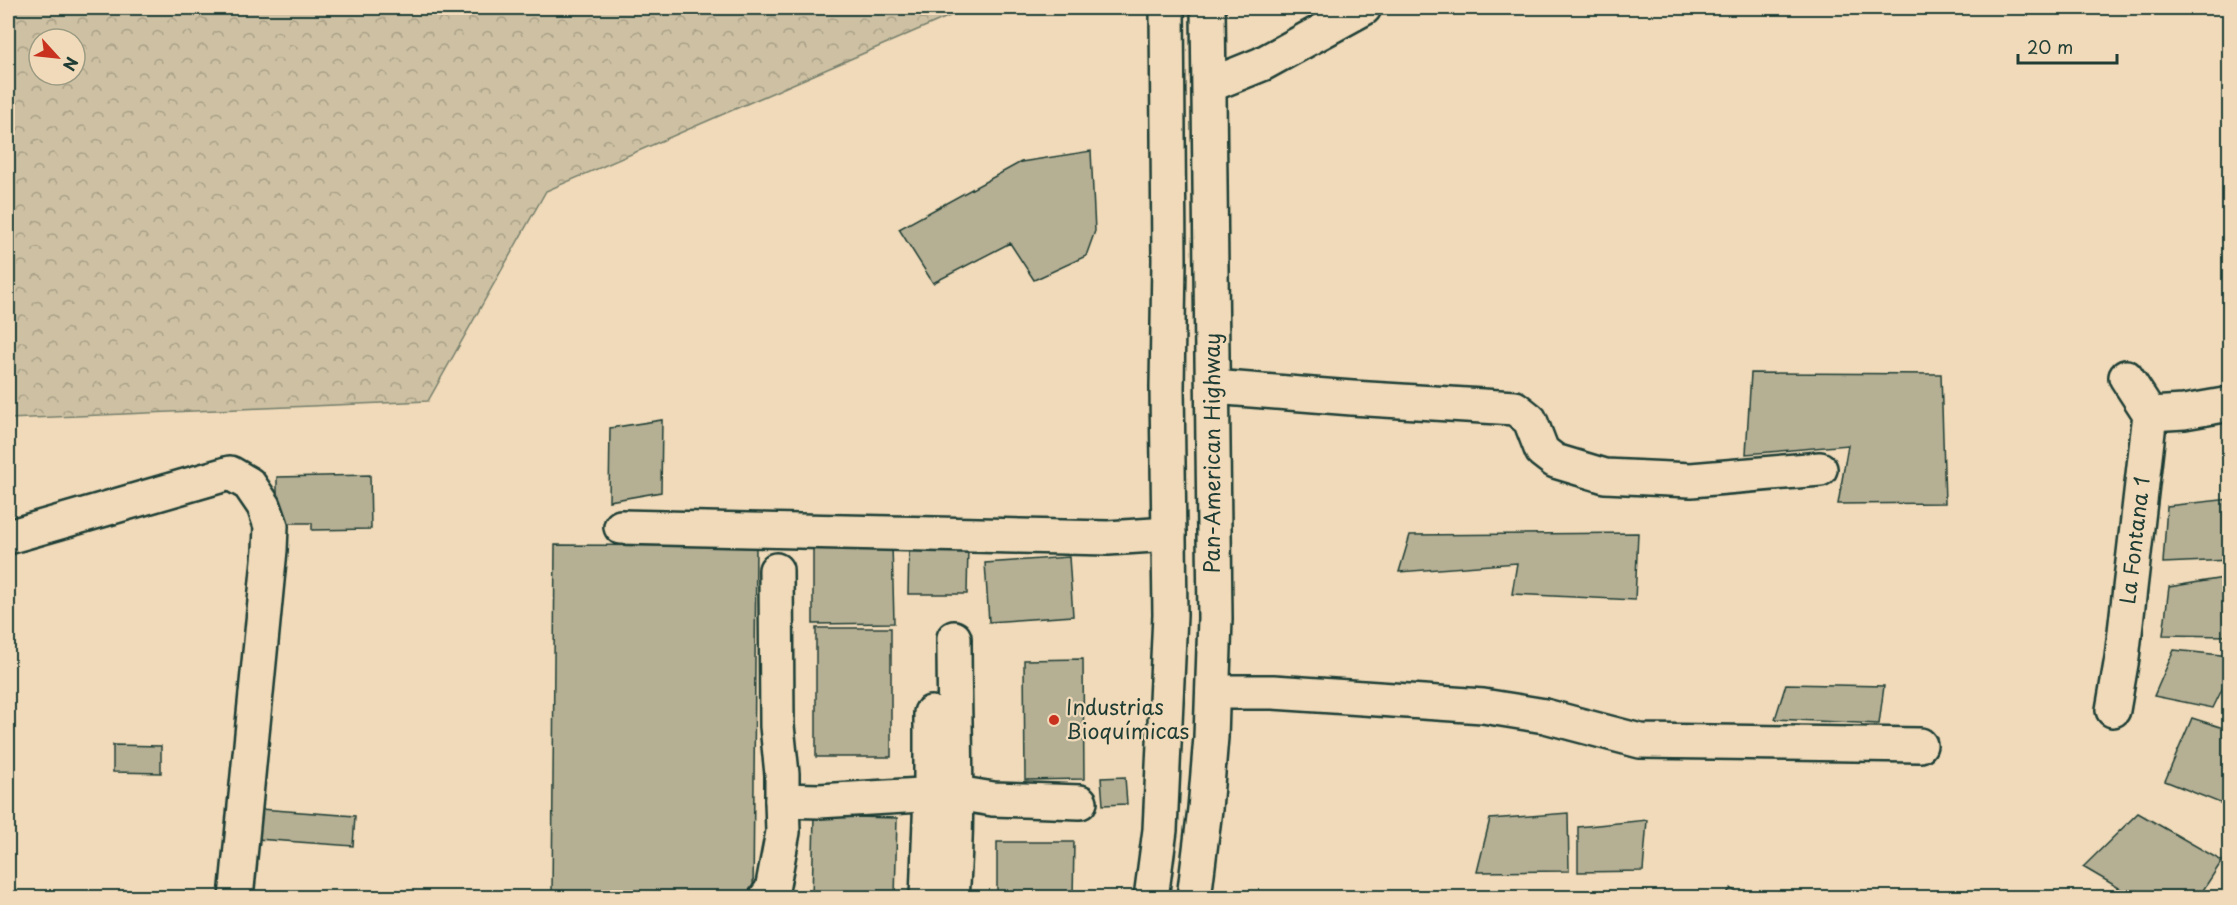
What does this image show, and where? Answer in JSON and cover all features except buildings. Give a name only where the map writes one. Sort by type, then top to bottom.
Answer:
[{"type":"main road","name":"Pan-American Highway","points":[[1151,897],[1161,810],[1170,615],[1167,387],[1169,260],[1167,8]]},
{"type":"main road","name":"Pan-American Highway","points":[[1194,897],[1205,809],[1213,692],[1215,618],[1208,8]]},
{"type":"main road","points":[[1210,85],[1262,64],[1364,8]]},
{"type":"main road","points":[[2126,377],[2150,414],[2184,412],[2229,404]]},
{"type":"main road","points":[[1213,387],[1515,408],[1530,420],[1542,452],[1555,460],[1605,476],[1691,480],[1820,469]]},
{"type":"main road","name":"La Fontana 1","points":[[2113,710],[2122,658],[2150,414]]},
{"type":"main road","points":[[8,537],[230,473],[249,484],[264,506],[271,526],[270,550],[236,897]]},
{"type":"main road","points":[[621,527],[1108,538],[1169,534]]},
{"type":"main road","points":[[766,897],[772,890],[783,832],[782,774],[777,726],[776,570]]},
{"type":"main road","points":[[927,897],[944,794],[954,750],[942,639]]},
{"type":"main road","points":[[1213,692],[1273,692],[1483,706],[1545,717],[1640,741],[1920,745]]},
{"type":"main road","points":[[782,800],[819,801],[944,794],[993,799],[1080,802]]},
{"type":"main road","points":[[944,794],[952,897]]},
{"type":"green space","points":[[8,8],[968,8],[546,191],[428,401],[8,419]]},
{"type":"place","name":"Industrias Bioquímicas","points":[[1054,720]]}]
